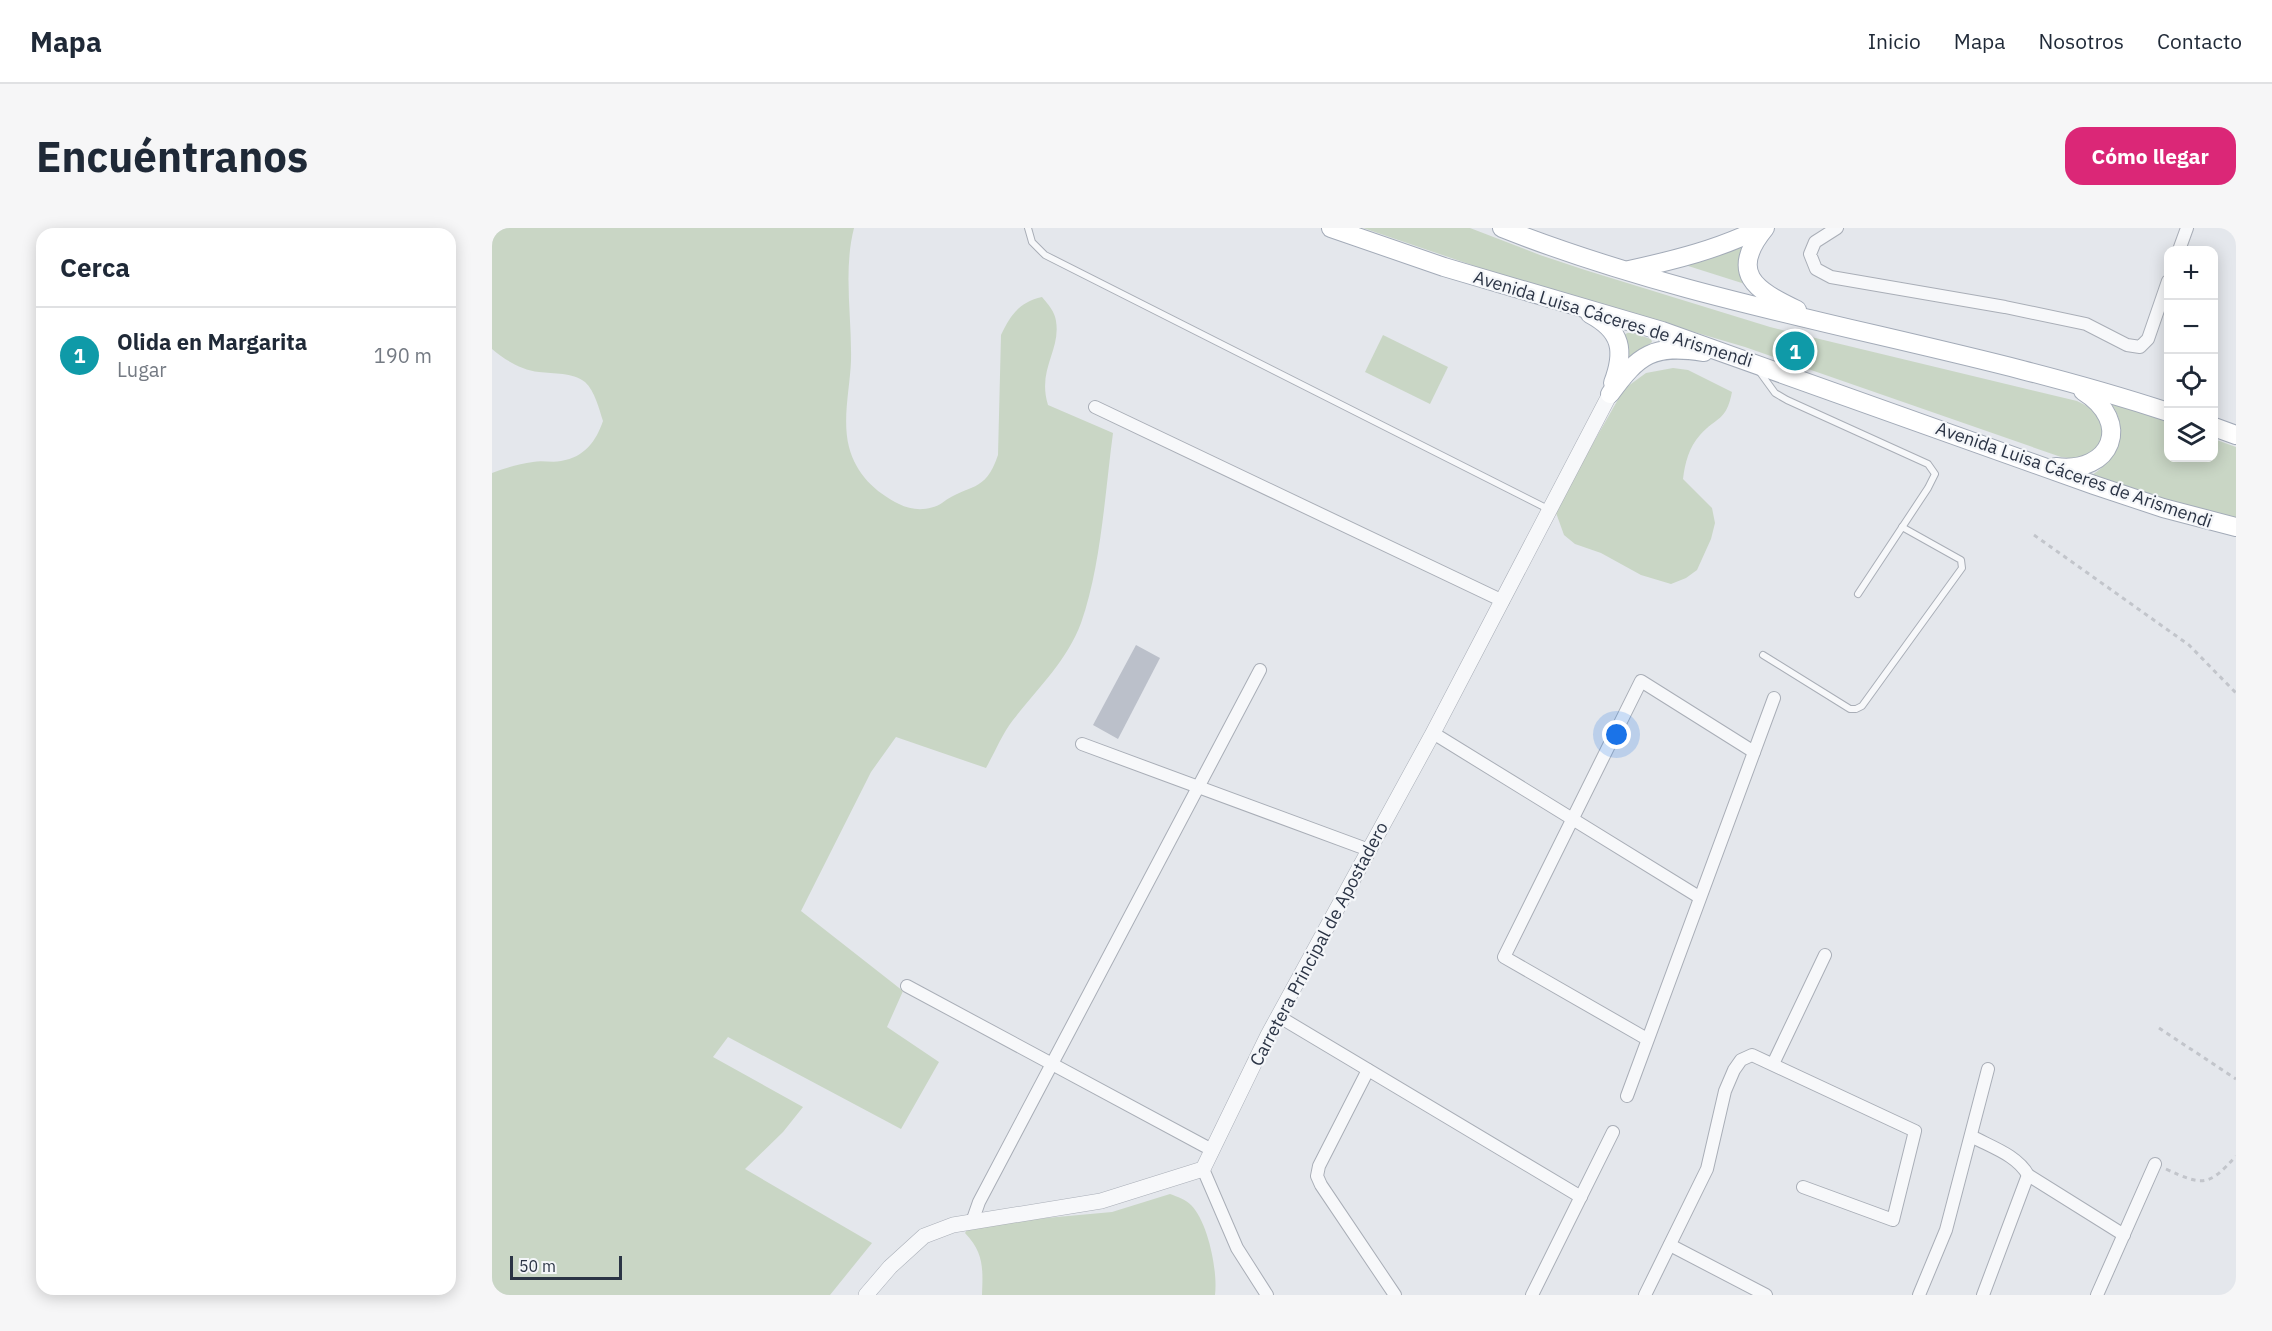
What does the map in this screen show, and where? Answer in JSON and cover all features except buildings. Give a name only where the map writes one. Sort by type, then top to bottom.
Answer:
[{"type":"main road","name":"Avenida Luisa Cáceres de Arismendi","points":[[1331,228],[1444,267],[1662,331],[2163,508],[2236,527]]},
{"type":"main road","points":[[1502,228],[1557,250],[1742,304],[2066,381],[2164,410]]},
{"type":"main road","points":[[1627,271],[1707,251],[1763,228]]},
{"type":"main road","points":[[1763,228],[1748,256],[1750,274],[1757,287],[1776,300],[1828,325]]},
{"type":"main road","points":[[1572,305],[1598,318],[1616,335],[1620,350],[1619,368],[1610,394]]},
{"type":"main road","points":[[1610,394],[1629,368],[1653,352],[1691,350],[1746,360]]},
{"type":"main road","points":[[2038,465],[2075,468],[2090,464],[2101,456],[2111,436],[2111,422],[2106,409],[2097,399],[2066,381]]},
{"type":"main road","points":[[2218,428],[2236,435]]},
{"type":"street","points":[[1837,228],[1815,242],[1810,254],[1816,269],[1832,278],[2005,307],[2086,324],[2127,345],[2140,347],[2148,339],[2164,295]]},
{"type":"street","points":[[2180,246],[2187,228]]},
{"type":"street","name":"Carretera Principal de Apostadero","points":[[1203,1169],[1278,1016],[1433,733],[1610,394]]},
{"type":"street","points":[[1095,407],[1503,600]]},
{"type":"street","points":[[972,1222],[979,1202],[1260,670]]},
{"type":"street","points":[[1647,1039],[1503,957],[1641,681],[1754,752]]},
{"type":"street","points":[[1627,1096],[1774,698]]},
{"type":"street","points":[[1433,733],[1700,897]]},
{"type":"street","points":[[1082,744],[1369,850]]},
{"type":"street","points":[[1773,1064],[1826,954]]},
{"type":"street","points":[[907,986],[1212,1150]]},
{"type":"street","points":[[1278,1016],[1581,1197]]},
{"type":"street","points":[[1645,1295],[1707,1169],[1725,1091],[1734,1070],[1741,1060],[1752,1055],[1915,1131],[1893,1220],[1803,1187]]},
{"type":"street","points":[[1919,1295],[1946,1230],[1988,1069]]},
{"type":"street","points":[[1368,1070],[1319,1166],[1317,1176],[1395,1295]]},
{"type":"street","points":[[1532,1295],[1613,1132]]},
{"type":"street","points":[[1971,1136],[2012,1157],[2028,1175],[2124,1235]]},
{"type":"street","points":[[2097,1295],[2155,1164]]},
{"type":"street","points":[[866,1295],[890,1267],[924,1236],[953,1225],[1101,1201],[1203,1169],[1238,1248],[1267,1295]]},
{"type":"street","points":[[1983,1295],[2028,1175]]},
{"type":"street","points":[[1670,1245],[1766,1295]]},
{"type":"lane","points":[[1028,228],[1036,249],[1045,255],[1550,510]]},
{"type":"lane","points":[[1746,360],[1776,393],[1786,400],[1928,464],[1935,474],[1929,488],[1858,594]]},
{"type":"lane","points":[[1763,655],[1850,709],[1856,710],[1862,706],[1962,568],[1961,560],[1902,527]]},
{"type":"path","points":[[2034,535],[2189,645],[2236,693]]},
{"type":"path","points":[[2158,1028],[2236,1079]]},
{"type":"path","points":[[2155,1164],[2191,1180],[2208,1181],[2219,1175],[2236,1156]]},
{"type":"green space","points":[[492,228],[854,228],[849,261],[851,361],[846,415],[849,447],[856,466],[874,488],[890,499],[910,508],[921,509],[937,506],[982,482],[988,476],[998,455],[1001,335],[1017,310],[1034,299],[1042,297],[1053,311],[1056,321],[1057,332],[1045,381],[1048,405],[1113,433],[1102,529],[1093,578],[1081,623],[1068,650],[1009,725],[986,768],[896,737],[871,772],[801,911],[903,991],[887,1027],[939,1062],[901,1129],[728,1037],[713,1057],[803,1107],[783,1132],[745,1169],[872,1243],[830,1295],[492,1295],[492,473],[536,461],[558,462],[577,456],[593,441],[603,421],[594,395],[585,382],[569,375],[539,372],[520,367],[492,349]]},
{"type":"green space","points":[[1363,228],[1470,228],[1585,270],[1770,327],[2077,401],[2092,410],[2099,418],[2102,429],[2101,440],[2095,451],[2085,457],[2076,459],[2061,457],[1745,347],[1507,277]]},
{"type":"green space","points":[[1746,240],[1745,284],[1685,265]]},
{"type":"green space","points":[[1630,332],[1651,339],[1652,342],[1627,362],[1623,335]]},
{"type":"green space","points":[[1383,335],[1448,367],[1430,404],[1365,372]]},
{"type":"green space","points":[[1673,368],[1688,370],[1732,392],[1724,414],[1700,435],[1693,445],[1683,479],[1712,508],[1715,523],[1711,539],[1697,570],[1686,578],[1671,584],[1641,575],[1601,553],[1575,544],[1564,535],[1555,510],[1624,389],[1646,373]]},
{"type":"green space","points":[[2110,403],[2133,407],[2164,419],[2164,462],[2218,462],[2218,440],[2236,447],[2236,519],[2177,505],[2092,475],[2108,461],[2118,442],[2120,432],[2116,412]]},
{"type":"green space","points":[[1170,1194],[1189,1203],[1202,1223],[1213,1260],[1215,1295],[982,1295],[981,1261],[976,1247],[965,1233],[970,1225],[1112,1212]]},
{"type":"place","name":"Olida en Margarita","points":[[1795,351]]}]
